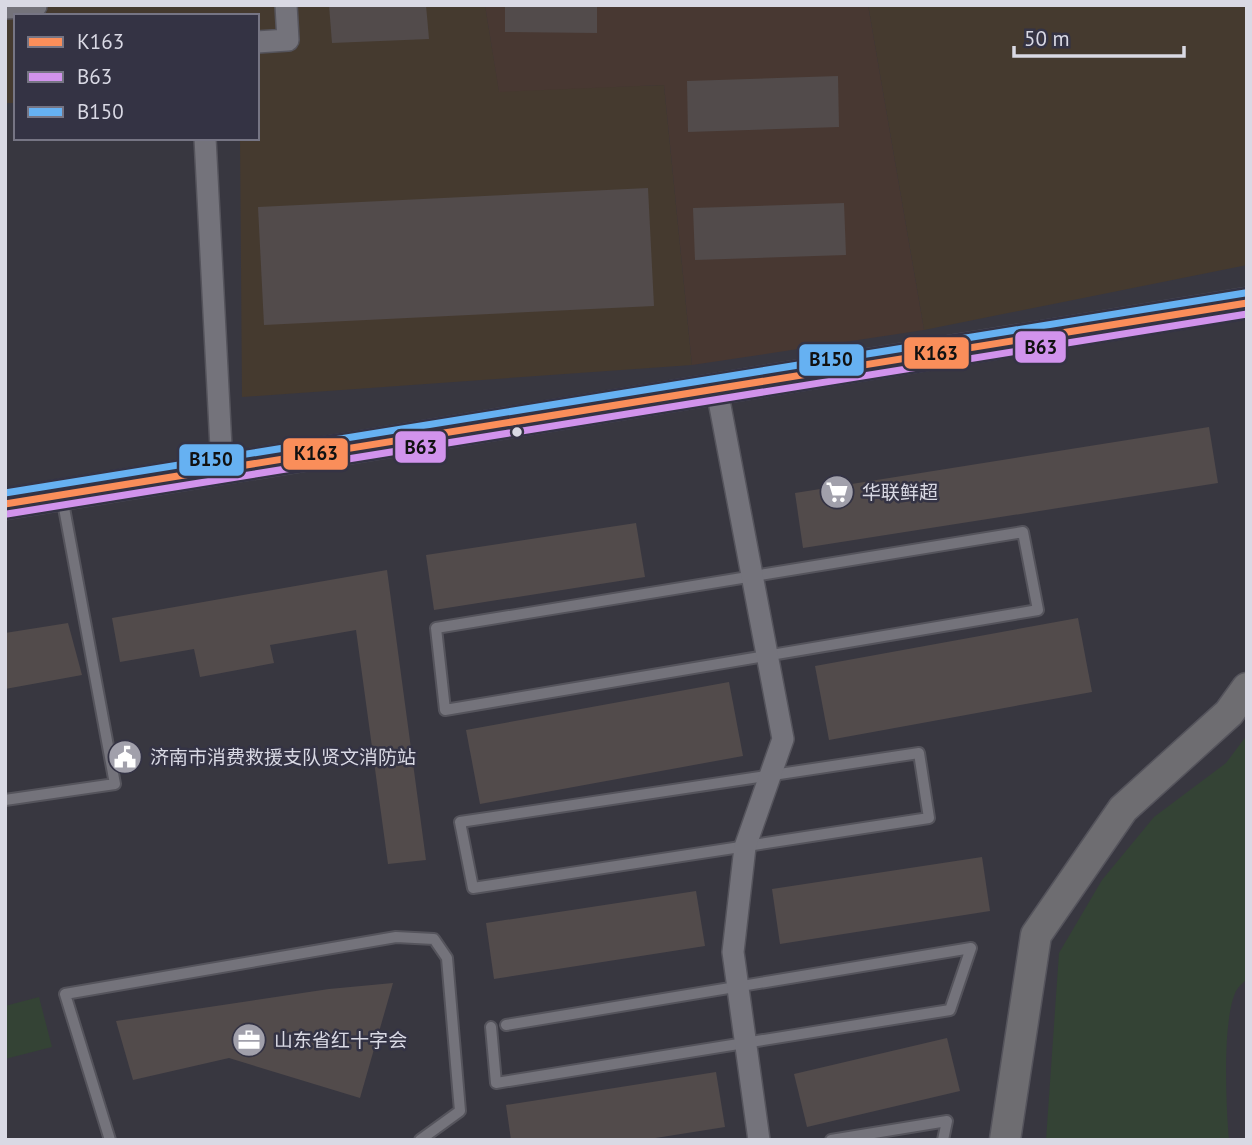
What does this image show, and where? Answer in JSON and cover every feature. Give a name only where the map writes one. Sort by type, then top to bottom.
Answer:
[{"type":"main road","points":[[5,504],[1247,303]]},
{"type":"main road","points":[[1005,1140],[1036,935],[1122,809],[1229,713],[1247,688]]},
{"type":"street","points":[[259,42],[288,40],[286,5]]},
{"type":"street","points":[[5,8],[36,6]]},
{"type":"street","points":[[205,140],[222,467]]},
{"type":"street","points":[[717,390],[783,739],[745,847],[733,952],[759,1140]]},
{"type":"lane","points":[[5,800],[115,784],[62,495]]},
{"type":"lane","points":[[1023,532],[1038,610],[768,656],[445,710],[436,628],[1023,532]]},
{"type":"lane","points":[[919,753],[929,818],[745,847],[473,888],[460,822],[919,753]]},
{"type":"lane","points":[[110,1140],[65,994],[396,937],[434,939],[447,958],[460,1111],[420,1140]]},
{"type":"lane","points":[[491,1027],[496,1083],[950,1010],[971,948],[506,1025]]},
{"type":"lane","points":[[831,1140],[947,1121],[943,1140]]},
{"type":"shaded area","points":[[5,5],[485,5],[499,90],[664,85],[692,365],[242,397],[240,140],[259,140],[259,14],[14,14],[14,103],[5,103]]},
{"type":"shaded area","points":[[485,5],[868,5],[924,330],[692,365],[664,85],[499,92]]},
{"type":"shaded area","points":[[868,5],[1247,5],[1247,265],[924,330]]},
{"type":"green space","points":[[1247,735],[1247,979],[1236,991],[1229,1022],[1226,1064],[1229,1140],[1046,1140],[1059,953],[1102,880],[1154,817],[1226,763]]},
{"type":"green space","points":[[39,997],[52,1047],[5,1059],[5,1006]]},
{"type":"building","points":[[329,5],[426,5],[429,39],[332,43]]},
{"type":"building","points":[[505,5],[597,5],[597,33],[505,32]]},
{"type":"building","points":[[838,76],[839,127],[688,132],[687,81]]},
{"type":"building","points":[[648,188],[654,306],[264,325],[258,207]]},
{"type":"building","points":[[844,203],[846,255],[695,260],[693,208]]},
{"type":"building","points":[[1209,427],[1218,483],[803,548],[795,493]]},
{"type":"building","points":[[636,523],[645,577],[434,610],[426,555]]},
{"type":"building","points":[[387,570],[426,860],[388,864],[356,630],[270,645],[274,663],[200,677],[194,649],[120,662],[112,618]]},
{"type":"building","points":[[1078,618],[1092,692],[829,740],[815,666]]},
{"type":"building","points":[[68,623],[82,675],[5,689],[5,633]]},
{"type":"building","points":[[729,682],[743,756],[480,804],[466,730]]},
{"type":"building","points":[[982,857],[990,911],[780,944],[772,889]]},
{"type":"building","points":[[696,891],[705,946],[494,979],[486,923]]},
{"type":"building","name":"山东省红十字会","points":[[393,983],[360,1098],[229,1058],[133,1080],[116,1021],[329,989]]},
{"type":"building","points":[[947,1038],[960,1091],[807,1127],[794,1074]]},
{"type":"building","points":[[716,1072],[725,1127],[643,1140],[511,1140],[506,1105]]},
{"type":"transit line","name":"B150","points":[[5,493],[1245,293]]},
{"type":"transit line","name":"K163","points":[[5,504],[1247,303]]},
{"type":"transit line","name":"B63","points":[[7,514],[1247,314]]},
{"type":"place","name":"华联鲜超","points":[[837,492]]},
{"type":"place","name":"济南市消费救援支队贤文消防站","points":[[125,757]]},
{"type":"place","name":"山东省红十字会","points":[[249,1040]]}]
